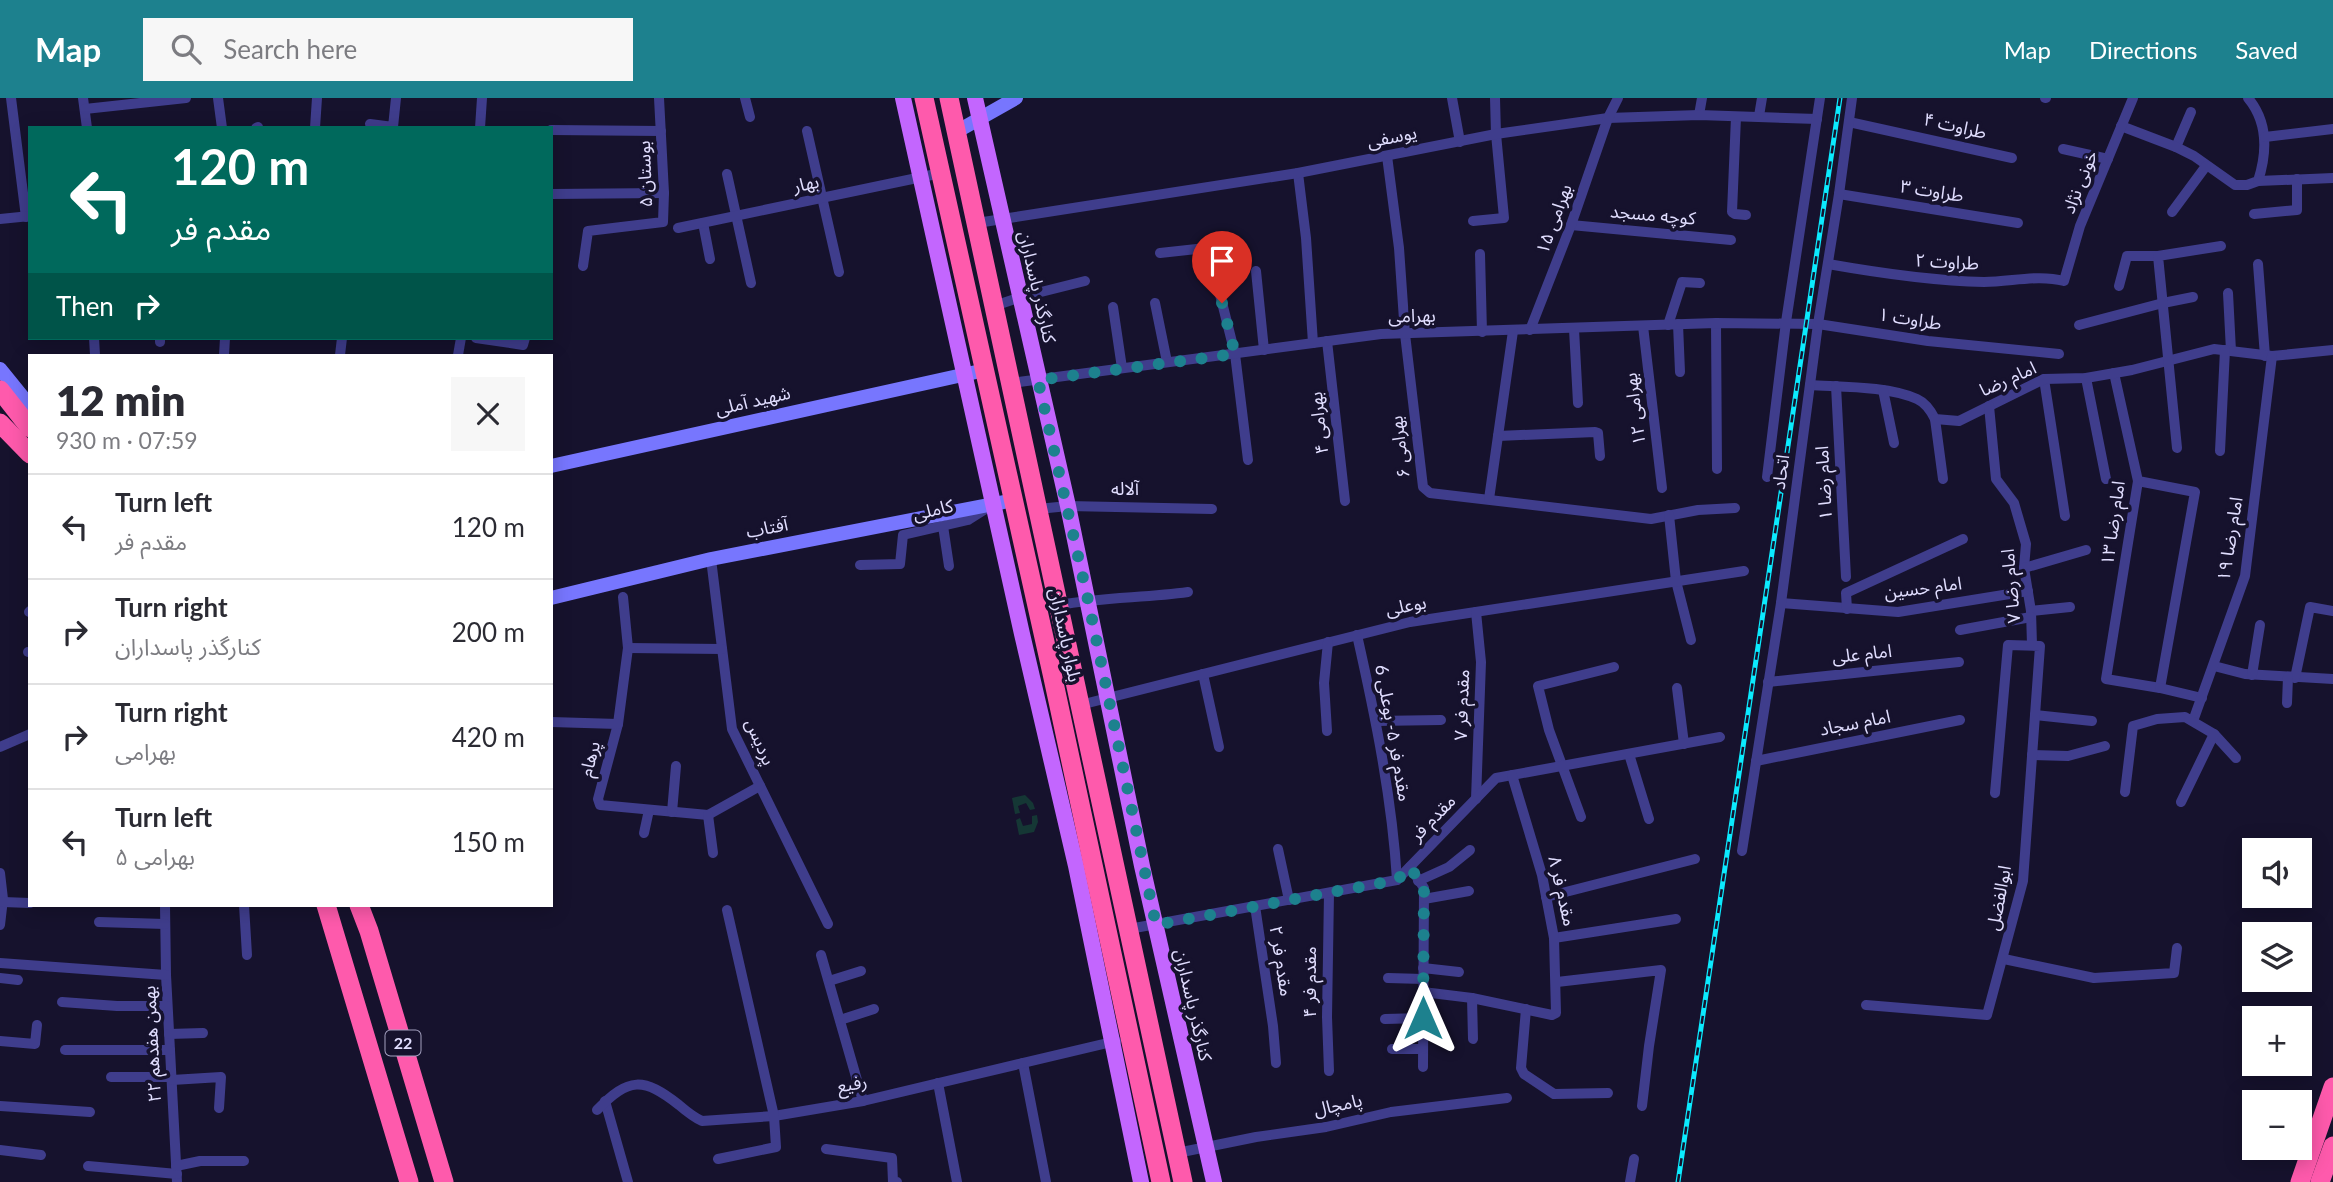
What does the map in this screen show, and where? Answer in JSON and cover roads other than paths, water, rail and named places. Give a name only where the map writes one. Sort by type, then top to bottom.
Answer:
[{"type":"highway","name":"بلوار پاسداران","points":[[949,98],[1184,1182]]},
{"type":"highway","name":"بلوار پاسداران","points":[[926,106],[1014,500],[1120,1040],[1161,1182]]},
{"type":"highway","points":[[0,390],[28,425]]},
{"type":"highway","points":[[0,422],[28,452]]},
{"type":"highway","points":[[327,907],[409,1182]]},
{"type":"highway","name":"22","points":[[360,907],[444,1182]]},
{"type":"highway","points":[[2300,1182],[2333,1087]]},
{"type":"highway","points":[[2320,1182],[2333,1146]]},
{"type":"main road","points":[[903,98],[1076,866],[1120,1040],[1141,1182]]},
{"type":"main road","name":"کنارگذر پاسداران","points":[[975,98],[1068,506],[1156,925],[1214,1182]]},
{"type":"main road","points":[[957,132],[1016,98]]},
{"type":"main road","points":[[0,369],[28,404]]},
{"type":"main road","name":"شهید آملی","points":[[553,466],[985,370]]},
{"type":"main road","name":"آفتاب","points":[[553,598],[711,559],[1014,500]]},
{"type":"main road","points":[[365,907],[369,931]]},
{"type":"street","points":[[0,219],[28,216],[11,98]]},
{"type":"street","points":[[87,126],[84,104],[186,98]]},
{"type":"street","points":[[218,98],[222,126]]},
{"type":"street","points":[[315,126],[317,98]]},
{"type":"street","points":[[393,126],[396,98]]},
{"type":"street","points":[[480,126],[482,98]]},
{"type":"street","name":"بوستان ۵","points":[[583,266],[588,231],[663,222],[659,98]]},
{"type":"street","points":[[745,98],[750,117]]},
{"type":"street","points":[[1452,98],[1460,142]]},
{"type":"street","points":[[1473,221],[1504,218],[1495,98]]},
{"type":"street","name":"بهرامی ۱۵","points":[[1530,330],[1572,225],[1608,118],[1618,98]]},
{"type":"street","points":[[1699,115],[1702,98]]},
{"type":"street","points":[[1759,116],[1762,98]]},
{"type":"street","points":[[1767,477],[1786,322],[1820,98]]},
{"type":"street","name":"اتحاد","points":[[1742,851],[1781,603],[1818,324],[1853,98]]},
{"type":"street","name":"خونی نژاد","points":[[2064,281],[2080,226],[2133,98]]},
{"type":"street","points":[[2248,98],[2257,109],[2265,137],[2263,168],[2258,181]]},
{"type":"street","points":[[907,119],[926,106]]},
{"type":"street","points":[[2176,147],[2191,112]]},
{"type":"street","name":"یوسفی","points":[[976,223],[1298,173],[1496,134],[1608,118],[1699,115],[1817,119]]},
{"type":"street","points":[[1736,117],[1732,212],[1735,215],[1746,215]]},
{"type":"street","name":"طراوت ۴","points":[[1849,122],[2012,158]]},
{"type":"street","points":[[370,124],[385,126]]},
{"type":"street","points":[[2121,126],[2194,156],[2235,186],[2258,181],[2333,178]]},
{"type":"street","points":[[2265,137],[2333,129]]},
{"type":"street","points":[[553,130],[661,131]]},
{"type":"street","points":[[807,131],[839,272]]},
{"type":"street","points":[[2063,149],[2108,159]]},
{"type":"street","points":[[1387,156],[1399,248],[1405,334]]},
{"type":"street","points":[[2172,212],[2206,166]]},
{"type":"street","name":"بهار","points":[[678,228],[941,173]]},
{"type":"street","points":[[1298,173],[1314,343]]},
{"type":"street","points":[[727,174],[751,283]]},
{"type":"street","points":[[2254,214],[2297,210],[2297,179]]},
{"type":"street","points":[[553,194],[664,193]]},
{"type":"street","name":"طراوت ۳","points":[[1839,194],[1998,222],[2018,223]]},
{"type":"street","points":[[703,223],[709,259]]},
{"type":"street","name":"کوچه مسجد","points":[[1572,225],[1731,240]]},
{"type":"street","points":[[2119,286],[2127,256],[2158,256],[2221,246]]},
{"type":"street","points":[[1160,253],[1206,248],[1208,250],[1235,354],[1248,460]]},
{"type":"street","points":[[1480,254],[1482,332]]},
{"type":"street","points":[[2158,256],[2177,448]]},
{"type":"street","name":"طراوت ۲","points":[[1828,264],[1910,278],[1986,282],[2053,278],[2064,281]]},
{"type":"street","name":"امام رضا ۱۹","points":[[2193,721],[2245,576],[2268,356],[2258,264]]},
{"type":"street","points":[[1256,271],[1264,350]]},
{"type":"street","points":[[994,306],[1085,281]]},
{"type":"street","points":[[1680,372],[1673,324],[1682,282],[1700,283]]},
{"type":"street","points":[[2220,451],[2228,351],[2228,293]]},
{"type":"street","points":[[2079,325],[2193,297]]},
{"type":"street","points":[[1155,303],[1167,362]]},
{"type":"street","points":[[1112,307],[1122,368]]},
{"type":"street","points":[[1716,323],[1717,468]]},
{"type":"street","name":"بهرامی","points":[[1011,383],[1381,334],[1716,323],[1818,324]]},
{"type":"street","name":"طراوت ۱","points":[[1818,324],[1998,349],[2059,354]]},
{"type":"street","name":"بهرامی ۱۲","points":[[1643,327],[1662,488]]},
{"type":"street","points":[[1574,329],[1578,402]]},
{"type":"street","points":[[1513,331],[1489,499],[1651,519],[1698,510],[1735,508]]},
{"type":"street","name":"بهرامی ۶","points":[[1405,334],[1425,491],[1489,499]]},
{"type":"street","points":[[488,340],[523,346]]},
{"type":"street","name":"بهرامی ۴","points":[[1327,341],[1345,501]]},
{"type":"street","name":"امام رضا","points":[[1935,419],[1959,421],[2044,379],[2086,378],[2214,349],[2268,356],[2333,350]]},
{"type":"street","name":"امام رضا ۱۳","points":[[2114,373],[2138,481],[2106,679],[2160,688]]},
{"type":"street","points":[[2086,378],[2106,479]]},
{"type":"street","points":[[2044,379],[2065,516]]},
{"type":"street","points":[[1810,385],[1883,390],[1917,399],[1929,408],[1935,419],[1943,479]]},
{"type":"street","name":"امام رضا ۱","points":[[1836,386],[1846,577]]},
{"type":"street","points":[[1883,390],[1894,443]]},
{"type":"street","name":"امام رضا ۷","points":[[1989,406],[1996,479],[2014,503],[2026,544],[2024,568],[2036,646]]},
{"type":"street","points":[[1498,436],[1595,432],[1598,433],[1600,456]]},
{"type":"street","points":[[2138,481],[2195,492],[2160,688],[2202,698]]},
{"type":"street","name":"کاملی","points":[[860,565],[900,564],[903,535],[968,520],[993,504]]},
{"type":"street","name":"آلاله","points":[[1038,509],[1068,506],[1212,509]]},
{"type":"street","points":[[1669,515],[1676,581],[1691,640]]},
{"type":"street","points":[[943,526],[949,566]]},
{"type":"street","points":[[1847,609],[1846,593],[1963,539]]},
{"type":"street","points":[[2024,568],[2086,550]]},
{"type":"street","name":"پردیس","points":[[711,559],[732,729],[828,924]]},
{"type":"street","name":"بوعلی","points":[[1080,705],[1410,622],[1744,570]]},
{"type":"street","name":"امام حسین","points":[[1781,603],[1898,612],[2028,591]]},
{"type":"street","points":[[1059,604],[1147,598],[1188,592]]},
{"type":"street","name":"پرهام","points":[[623,597],[628,648],[618,724],[598,799],[600,806],[708,815]]},
{"type":"street","points":[[1960,630],[2070,607]]},
{"type":"street","points":[[2287,703],[2310,607],[2333,611]]},
{"type":"street","name":"مقدم فر ۷","points":[[1476,612],[1481,662],[1476,799]]},
{"type":"street","points":[[2252,675],[2260,625]]},
{"type":"street","name":"مقدم فر ۵- بوعلی 6","points":[[1357,635],[1376,721],[1396,852],[1397,880]]},
{"type":"street","points":[[1327,731],[1324,683],[1328,642]]},
{"type":"street","points":[[1995,793],[2008,645],[2036,646]]},
{"type":"street","name":"ابوالفضل","points":[[1866,1005],[1987,1015],[2023,881],[2035,715],[2036,646]]},
{"type":"street","points":[[628,648],[722,649]]},
{"type":"street","name":"امام علی","points":[[1768,682],[1959,662]]},
{"type":"street","points":[[2214,666],[2252,675],[2333,678]]},
{"type":"street","points":[[1581,817],[1549,730],[1538,686],[1614,667]]},
{"type":"street","points":[[1203,674],[1219,747]]},
{"type":"street","points":[[1677,688],[1684,744]]},
{"type":"street","points":[[2035,715],[2092,721]]},
{"type":"street","points":[[2125,792],[2133,726],[2157,719],[2185,717],[2214,734],[2236,758]]},
{"type":"street","points":[[1376,721],[1441,720]]},
{"type":"street","name":"امام سجاد","points":[[1756,761],[1960,720]]},
{"type":"street","points":[[553,722],[618,724]]},
{"type":"street","points":[[2181,802],[2214,734]]},
{"type":"street","points":[[0,747],[28,735]]},
{"type":"street","name":"مقدم فر","points":[[1397,880],[1496,778],[1720,737]]},
{"type":"street","points":[[2032,755],[2068,756],[2105,746]]},
{"type":"street","points":[[1629,754],[1649,819]]},
{"type":"street","points":[[672,811],[676,766]]},
{"type":"street","name":"مقدم فر ۸","points":[[1512,775],[1542,875],[1554,938],[1556,1013],[1552,1015],[1526,1009]]},
{"type":"street","points":[[713,853],[708,815],[760,786]]},
{"type":"street","points":[[644,833],[649,810]]},
{"type":"street","points":[[1278,849],[1289,900]]},
{"type":"street","points":[[1419,881],[1449,867],[1470,850]]},
{"type":"street","points":[[1546,897],[1695,859]]},
{"type":"street","points":[[1410,867],[1424,888],[1423,1067]]},
{"type":"street","points":[[0,873],[3,902],[0,922]]},
{"type":"street","points":[[1129,929],[1397,880]]},
{"type":"street","points":[[1424,899],[1469,891]]},
{"type":"street","name":"مقدم فر ۴","points":[[1329,893],[1329,1071]]},
{"type":"street","points":[[3,902],[28,903]]},
{"type":"street","name":"مقدم فر ۲","points":[[1255,906],[1276,1063]]},
{"type":"street","name":"۲۲ بهمن هفدهم","points":[[165,907],[167,1006],[177,1174]]},
{"type":"street","points":[[244,907],[247,955]]},
{"type":"street","points":[[718,1159],[776,1147],[774,1116],[727,910]]},
{"type":"street","points":[[1554,938],[1676,919]]},
{"type":"street","points":[[99,922],[165,924]]},
{"type":"street","points":[[2004,959],[2094,978],[2174,972],[2177,948]]},
{"type":"street","points":[[821,955],[863,1101]]},
{"type":"street","points":[[0,963],[166,975]]},
{"type":"street","points":[[1556,982],[1661,970],[1642,1107]]},
{"type":"street","points":[[829,981],[861,971]]},
{"type":"street","points":[[1388,978],[1459,972]]},
{"type":"street","points":[[0,978],[18,980]]},
{"type":"street","points":[[1423,992],[1526,1009],[1521,1068],[1524,1074],[1555,1094],[1608,1093]]},
{"type":"street","points":[[1472,998],[1473,1039]]},
{"type":"street","points":[[62,1002],[167,1006]]},
{"type":"street","points":[[840,1020],[874,1009]]},
{"type":"street","points":[[1385,1018],[1423,1018]]},
{"type":"street","points":[[0,1041],[35,1044],[37,1025]]},
{"type":"street","points":[[169,1034],[203,1032]]},
{"type":"street","name":"رفیع","points":[[628,1182],[601,1105],[624,1087],[646,1084],[659,1089],[702,1121],[774,1116],[863,1101],[1120,1040]]},
{"type":"street","points":[[65,1050],[170,1049]]},
{"type":"street","points":[[1392,1049],[1423,1049]]},
{"type":"street","points":[[1023,1063],[1046,1182]]},
{"type":"street","points":[[111,1077],[221,1077],[219,1108]]},
{"type":"street","points":[[938,1083],[957,1182]]},
{"type":"street","name":"پامچال","points":[[1177,1153],[1256,1137],[1326,1127],[1391,1112],[1507,1098]]},
{"type":"street","points":[[0,1106],[90,1112]]},
{"type":"street","points":[[826,1149],[892,1158],[893,1182],[897,1182]]},
{"type":"street","points":[[0,1150],[41,1155]]},
{"type":"street","points":[[1630,1182],[1634,1159]]},
{"type":"street","points":[[88,1166],[177,1174],[200,1161],[244,1161]]},
{"type":"railway","points":[[1678,1182],[1840,98]]}]
